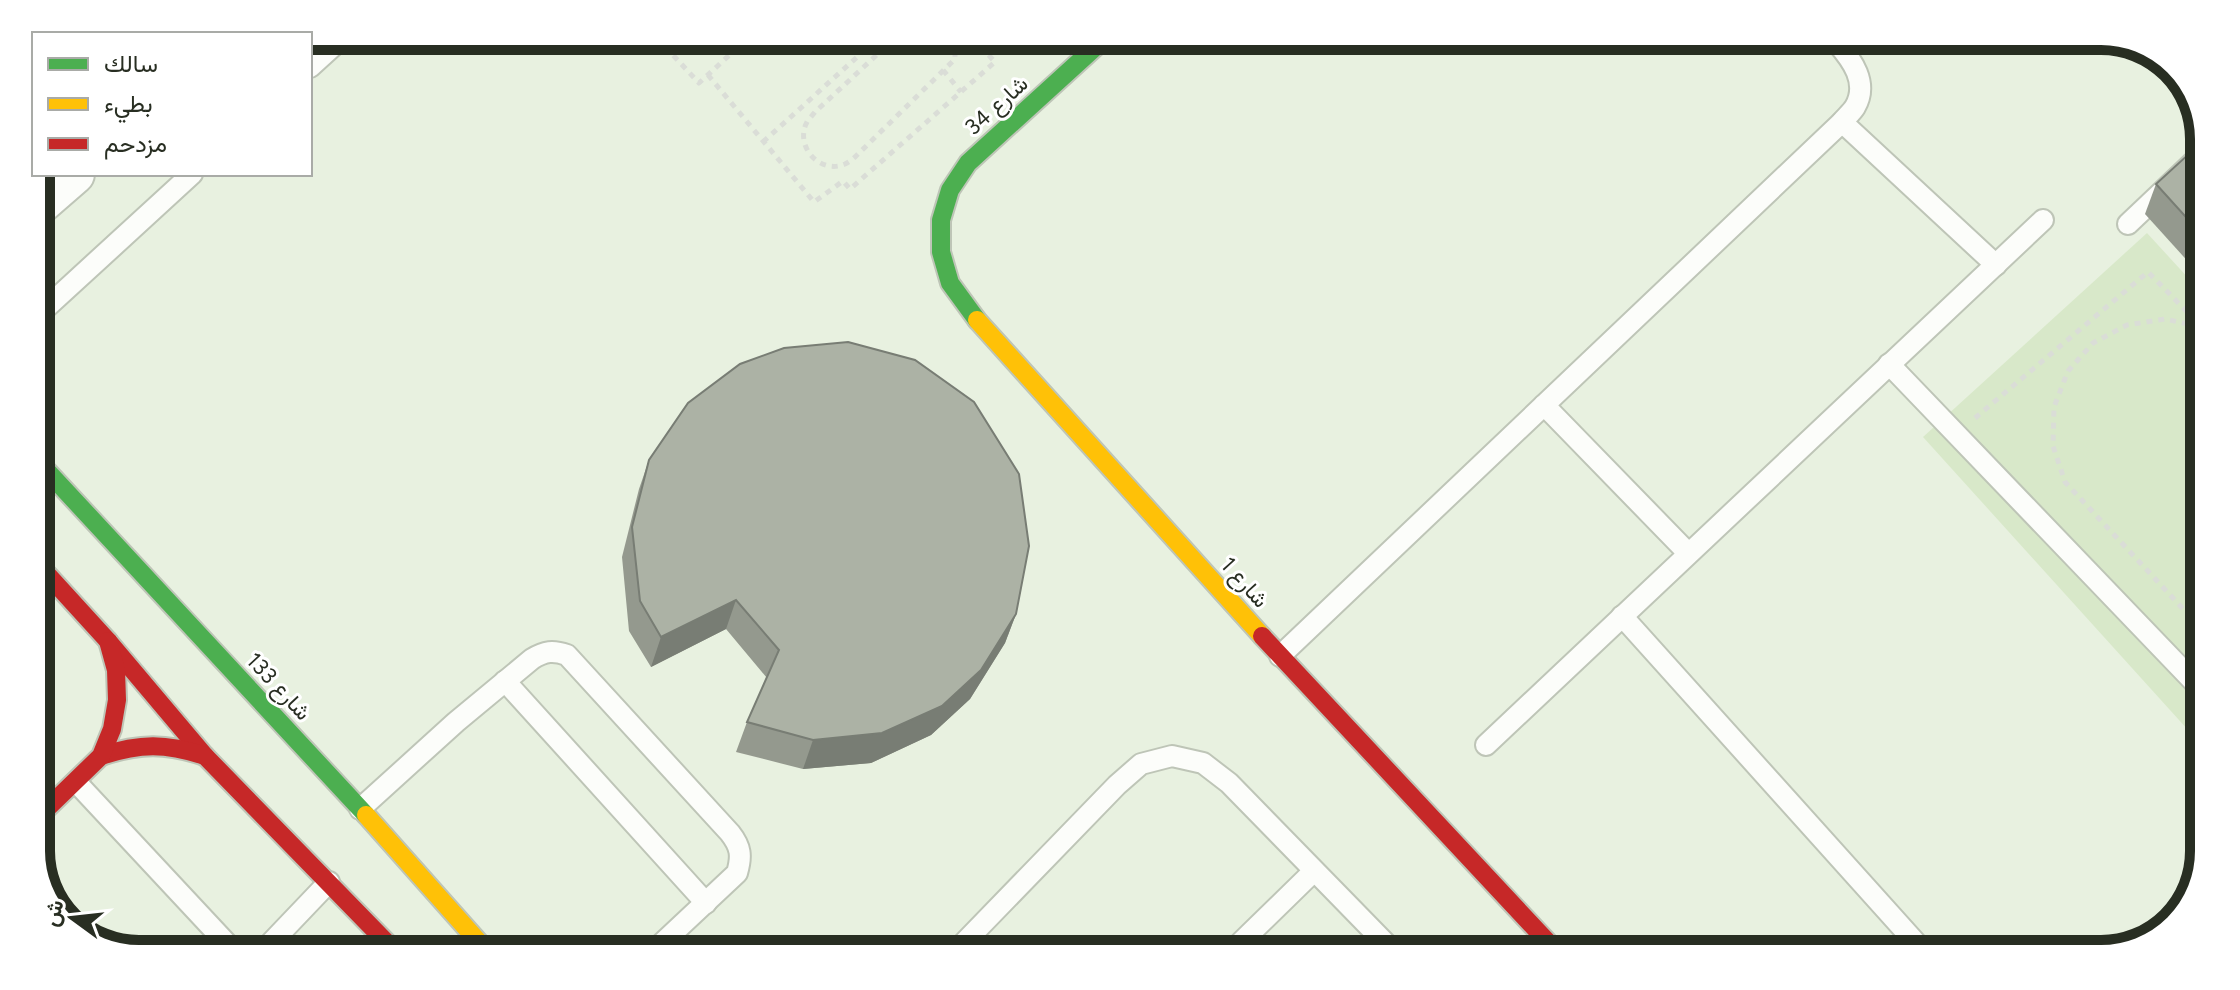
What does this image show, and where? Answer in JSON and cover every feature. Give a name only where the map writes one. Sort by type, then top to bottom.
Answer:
[{"type":"street","name":"شارع 34","points":[[941,220],[950,190],[968,163],[1092,50]]},
{"type":"street","points":[[50,195],[72,176]]},
{"type":"street","name":"شارع 1","points":[[941,220],[941,252],[950,283],[968,309],[1280,656],[1546,940]]},
{"type":"street","name":"شارع 133","points":[[50,474],[477,940]]},
{"type":"street","points":[[50,577],[205,756],[384,940]]},
{"type":"street","points":[[50,806],[101,756],[112,729],[117,700],[116,670],[108,641]]},
{"type":"street","points":[[101,756],[127,747],[153,743],[180,747],[205,756]]},
{"type":"lane","points":[[312,65],[329,50]]},
{"type":"lane","points":[[1280,656],[1842,122],[1856,106],[1861,86],[1855,66],[1842,50]]},
{"type":"lane","points":[[1842,122],[1996,265]]},
{"type":"lane","points":[[2128,224],[2190,165]]},
{"type":"lane","points":[[50,304],[190,176]]},
{"type":"lane","points":[[1486,745],[2043,220]]},
{"type":"lane","points":[[1889,364],[2190,678]]},
{"type":"lane","points":[[1544,405],[1688,553]]},
{"type":"lane","points":[[1622,616],[1913,940]]},
{"type":"lane","points":[[360,809],[456,722],[543,652],[555,651],[567,655],[739,845],[741,859],[737,873],[666,940]]},
{"type":"lane","points":[[505,681],[706,903]]},
{"type":"lane","points":[[967,940],[1117,785],[1141,764],[1172,756],[1203,763],[1229,783],[1382,940]]},
{"type":"lane","points":[[76,782],[223,940]]},
{"type":"lane","points":[[1243,940],[1314,871]]},
{"type":"lane","points":[[274,940],[329,882]]},
{"type":"path","points":[[668,50],[699,83],[735,50]]},
{"type":"path","points":[[763,142],[865,50]]},
{"type":"path","points":[[882,50],[806,123],[803,137],[807,151],[816,162],[830,167],[844,165],[856,156],[955,59],[955,50]]},
{"type":"path","points":[[708,75],[814,202],[843,181],[850,189],[995,62],[984,50]]},
{"type":"path","points":[[943,70],[961,92]]},
{"type":"path","points":[[1956,434],[2148,272],[2190,315]]},
{"type":"path","points":[[2190,324],[2165,319],[2127,325],[2093,343],[2068,371],[2054,407],[2053,446],[2065,482],[2190,616]]},
{"type":"green space","points":[[2147,233],[2190,280],[2190,732],[1923,437]]},
{"type":"building","points":[[2190,153],[2190,222],[2156,184]]},
{"type":"building","points":[[848,342],[915,360],[974,402],[1019,474],[1029,546],[1016,614],[981,670],[942,706],[882,733],[813,740],[747,722],[779,650],[736,600],[661,637],[640,601],[632,527],[649,460],[688,403],[740,364],[784,348]]},
{"type":"traffic: fast","points":[[977,320],[950,283],[941,252],[941,220],[950,190],[968,163],[1092,50]]},
{"type":"traffic: fast","points":[[50,474],[366,815]]},
{"type":"traffic: slow","points":[[977,320],[1262,636]]},
{"type":"traffic: slow","points":[[366,815],[477,940]]},
{"type":"traffic: jam","points":[[50,577],[205,756],[384,940]]},
{"type":"traffic: jam","points":[[1262,636],[1546,940]]},
{"type":"traffic: jam","points":[[50,805],[101,756],[112,729],[117,700],[116,670],[108,641]]},
{"type":"traffic: jam","points":[[101,756],[153,746],[205,756]]}]
